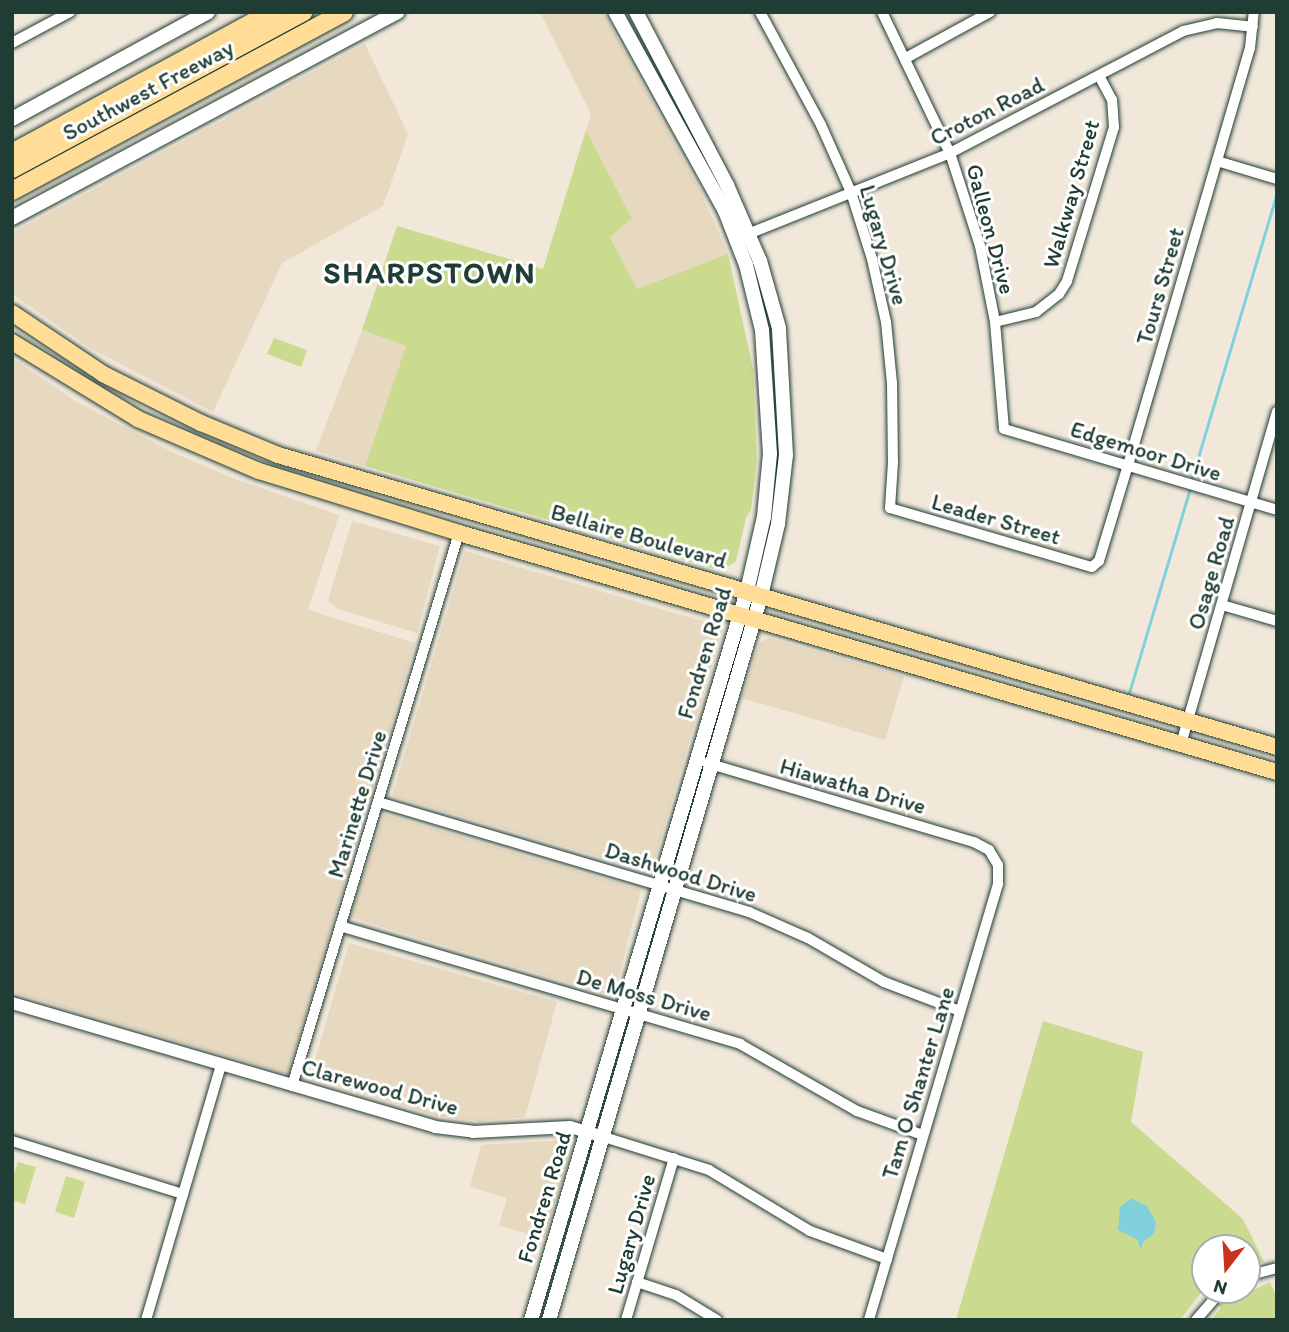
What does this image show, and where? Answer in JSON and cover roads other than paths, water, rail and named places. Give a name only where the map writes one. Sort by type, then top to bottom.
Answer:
[{"type":"highway","name":"Southwest Freeway","points":[[12,153],[272,12]]},
{"type":"highway","points":[[12,169],[303,12]]},
{"type":"highway","name":"Southwest Freeway","points":[[12,191],[344,12]]},
{"type":"main road","points":[[12,218],[397,12]]},
{"type":"main road","name":"Fondren Road","points":[[531,1320],[696,758],[778,524],[786,455],[779,328],[760,261],[725,211],[615,12]]},
{"type":"main road","name":"Fondren Road","points":[[636,12],[721,173],[742,236],[762,330],[770,454],[765,517],[754,593]]},
{"type":"main road","points":[[12,119],[199,14]]},
{"type":"main road","points":[[629,37],[640,40],[663,81],[675,89]]},
{"type":"main road","name":"Bellaire Boulevard","points":[[12,313],[103,374],[201,423],[288,458],[1277,747]]},
{"type":"main road","name":"Bellaire Boulevard","points":[[12,342],[138,419],[259,471],[459,533],[1277,772]]},
{"type":"main road","points":[[770,454],[786,455]]},
{"type":"main road","points":[[388,512],[396,509],[435,513],[449,505]]},
{"type":"main road","points":[[459,533],[462,526],[473,523],[521,533],[542,532]]},
{"type":"main road","name":"Fondren Road","points":[[549,1320],[710,764],[746,617]]},
{"type":"main road","points":[[902,663],[906,656],[921,652],[959,661],[980,660]]},
{"type":"main road","points":[[1054,707],[1061,684]]},
{"type":"street","points":[[12,43],[70,12]]},
{"type":"street","name":"Lugary Drive","points":[[760,12],[821,125],[851,192],[872,259],[886,322],[894,425],[890,508]]},
{"type":"street","name":"Galleon Drive","points":[[882,12],[950,153],[980,246],[995,322],[1004,429]]},
{"type":"street","points":[[906,58],[990,12]]},
{"type":"street","name":"Tours Street","points":[[1092,567],[1099,561],[1128,466],[1217,161],[1253,27],[1254,12]]},
{"type":"street","name":"Croton Road","points":[[742,236],[950,153],[1183,31],[1200,25],[1233,23],[1253,27]]},
{"type":"street","name":"Walkway Street","points":[[995,322],[1036,312],[1059,295],[1067,281],[1114,127],[1112,100],[1099,76]]},
{"type":"street","points":[[1217,161],[1275,178]]},
{"type":"street","name":"Osage Road","points":[[1181,744],[1277,412]]},
{"type":"street","name":"Edgemoor Drive","points":[[1004,429],[1277,510]]},
{"type":"street","name":"Leader Street","points":[[890,508],[1092,567]]},
{"type":"street","name":"Marinette Drive","points":[[292,1086],[459,533]]},
{"type":"street","points":[[1222,605],[1277,621]]},
{"type":"street","name":"Hiawatha Drive","points":[[696,758],[974,842],[995,858]]},
{"type":"street","name":"Dashwood Drive","points":[[378,802],[771,920],[884,982],[960,1011]]},
{"type":"street","name":"Tam O Shanter Lane","points":[[869,1320],[998,884],[995,858]]},
{"type":"street","name":"De Moss Drive","points":[[340,926],[740,1044],[857,1111],[923,1135]]},
{"type":"street","name":"Clarewood Drive","points":[[12,1003],[446,1129],[490,1132],[548,1126],[604,1136],[725,1177],[810,1231],[887,1259]]},
{"type":"street","points":[[146,1320],[221,1065]]},
{"type":"street","points":[[12,1142],[183,1194]]},
{"type":"street","name":"Lugary Drive","points":[[626,1320],[674,1158]]},
{"type":"street","points":[[637,1282],[676,1295],[717,1320]]},
{"type":"street","points":[[1196,1320],[1210,1304]]},
{"type":"water","points":[[1131,1198],[1147,1206],[1156,1222],[1154,1234],[1143,1242],[1141,1249],[1137,1239],[1118,1230],[1120,1207]]},
{"type":"waterway","points":[[1191,481],[1277,193]]},
{"type":"waterway","points":[[1129,693],[1190,488]]},
{"type":"district","name":"SHARPSTOWN","points":[[430,273]]}]
